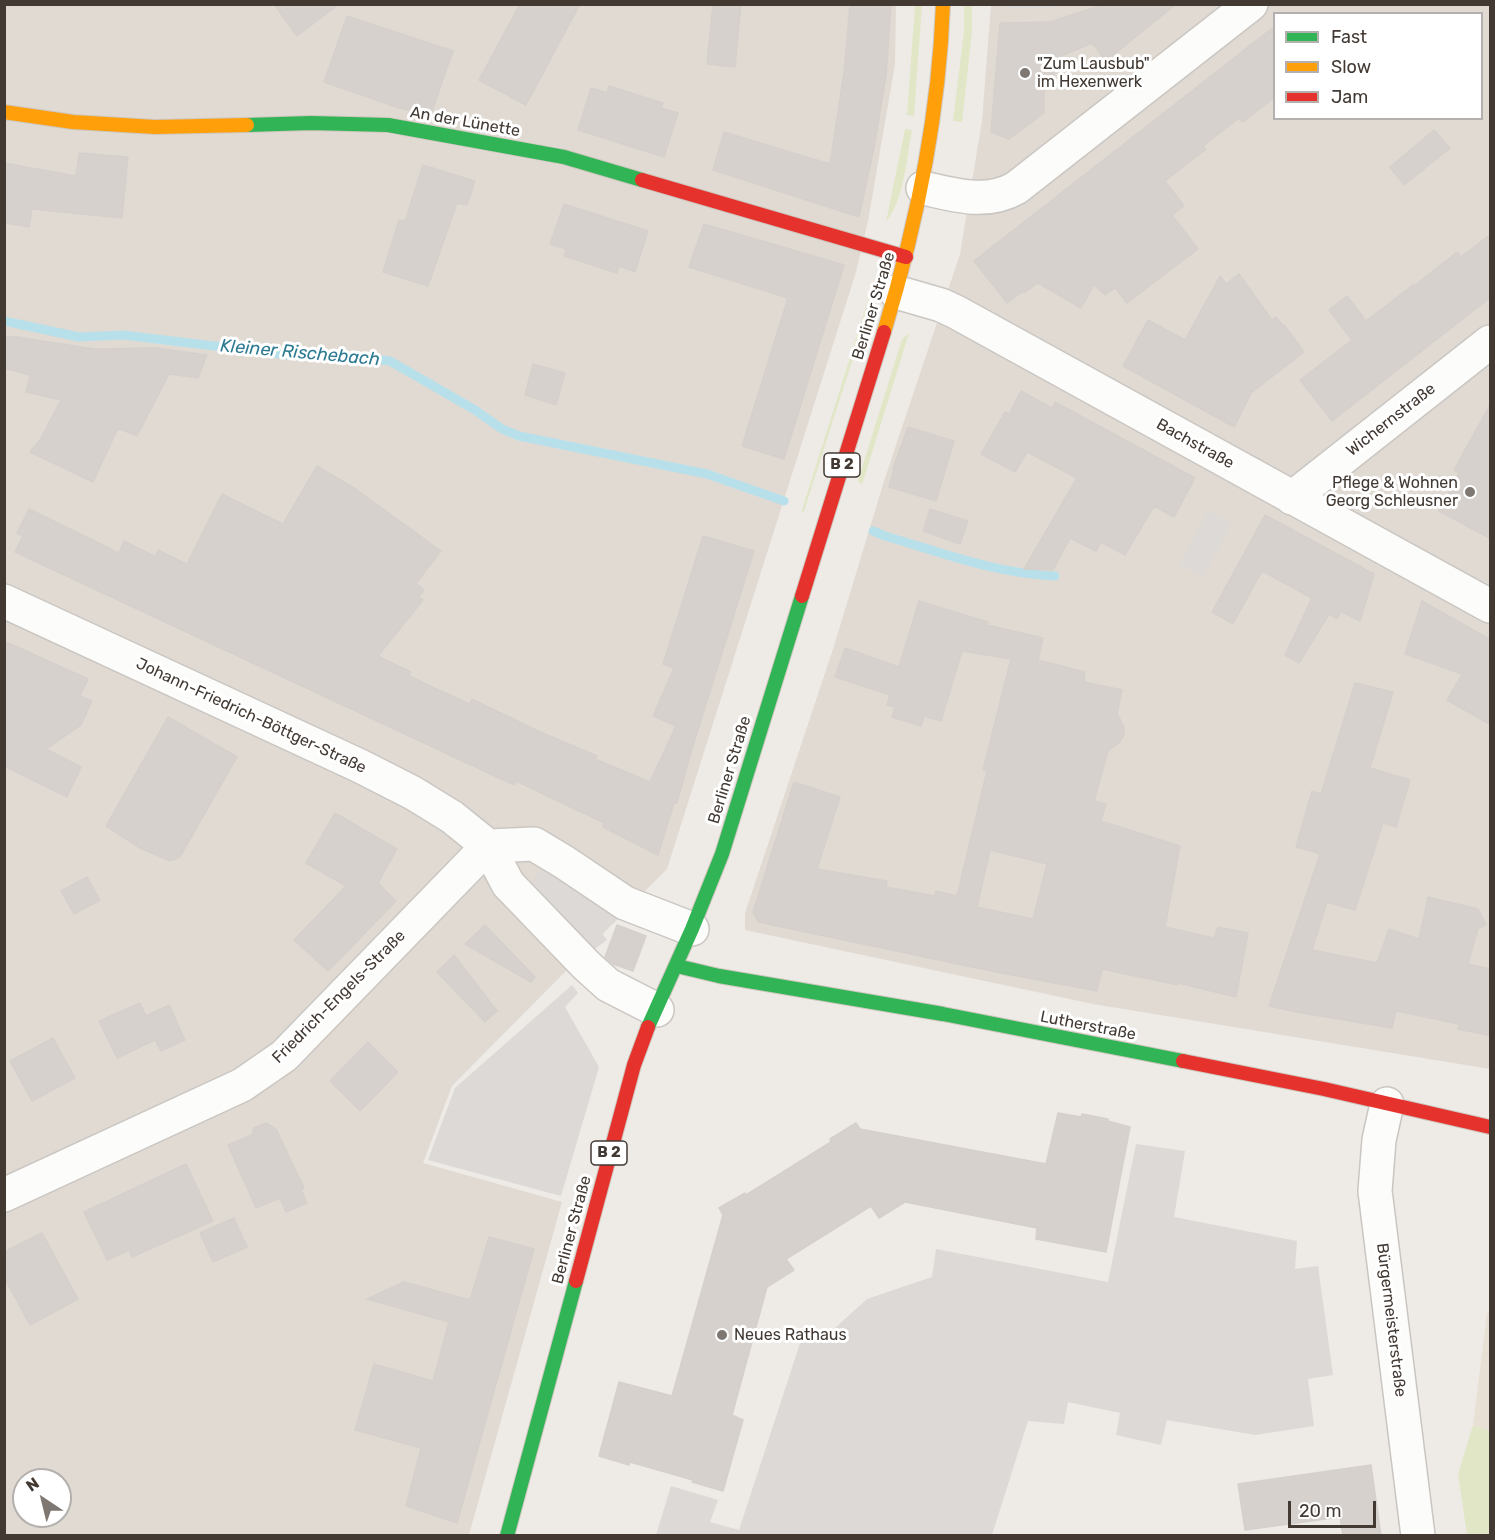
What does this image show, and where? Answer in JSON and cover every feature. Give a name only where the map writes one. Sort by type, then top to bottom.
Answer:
[{"type":"street","name":"Berliner Straße","points":[[507,1536],[617,1121],[639,1047],[692,929],[722,854],[906,257],[923,188],[938,81],[944,4]]},
{"type":"street","points":[[923,188],[974,198],[996,197],[1008,193],[1251,4]]},
{"type":"street","name":"An der Lünette","points":[[4,111],[74,122],[155,128],[311,123],[388,125],[564,157],[906,257]]},
{"type":"street","name":"Bachstraße","points":[[896,292],[956,312],[1491,606]]},
{"type":"street","name":"Wichernstraße","points":[[1292,498],[1491,342]]},
{"type":"street","name":"Johann-Friedrich-Böttger-Straße","points":[[4,601],[413,793],[452,817],[488,846],[508,884],[585,965],[608,985],[657,1010]]},
{"type":"street","points":[[488,846],[534,844],[564,861],[625,903],[692,929]]},
{"type":"street","name":"Friedrich-Engels-Straße","points":[[4,1195],[242,1085],[284,1056],[488,846]]},
{"type":"street","name":"Lutherstraße","points":[[676,966],[719,976],[943,1014],[1312,1087],[1491,1127]]},
{"type":"street","name":"Bürgermeisterstraße","points":[[1387,1104],[1379,1140],[1375,1191],[1418,1536]]},
{"type":"shaded area","points":[[5,5],[896,5],[895,64],[868,221],[856,272],[667,869],[452,1086],[423,1163],[562,1202],[469,1535],[5,1536]]},
{"type":"shaded area","points":[[991,5],[1490,5],[1490,1069],[1093,1004],[745,930],[745,913],[834,646],[885,478],[960,254],[982,121]]},
{"type":"shaded area","points":[[1004,5],[1055,5],[1055,8],[1004,9]]},
{"type":"shaded area","points":[[1208,511],[1231,523],[1203,577],[1180,565]]},
{"type":"shaded area","points":[[558,869],[618,919],[602,933],[607,940],[586,955],[529,889],[540,870]]},
{"type":"shaded area","points":[[572,985],[578,993],[565,1007],[599,1067],[561,1196],[428,1160],[455,1088]]},
{"type":"shaded area","points":[[1136,1144],[1185,1151],[1174,1217],[1297,1241],[1295,1269],[1318,1266],[1333,1375],[1308,1379],[1314,1426],[1255,1435],[1167,1420],[1161,1445],[1116,1435],[1120,1413],[1068,1402],[1064,1424],[1028,1421],[992,1535],[656,1535],[671,1486],[718,1500],[710,1522],[739,1530],[804,1331],[825,1337],[867,1299],[932,1277],[936,1249],[1108,1282]]},
{"type":"shaded area","points":[[1487,1313],[1490,1313],[1490,1431],[1473,1425]]},
{"type":"green space","points":[[915,5],[922,5],[914,116],[907,115]]},
{"type":"green space","points":[[964,5],[972,5],[972,31],[962,122],[953,121],[964,31]]},
{"type":"green space","points":[[905,129],[912,130],[904,178],[897,201],[886,222]]},
{"type":"green space","points":[[872,288],[873,296],[804,511],[801,513]]},
{"type":"green space","points":[[909,333],[862,485],[858,481],[902,339]]},
{"type":"green space","points":[[1473,1425],[1490,1431],[1490,1535],[1467,1535],[1458,1474]]},
{"type":"building","points":[[274,4],[339,4],[297,36]]},
{"type":"building","points":[[520,4],[580,4],[526,105],[479,80]]},
{"type":"building","points":[[713,4],[741,4],[735,67],[707,64]]},
{"type":"building","points":[[850,4],[891,4],[886,76],[859,217],[713,170],[724,132],[830,164],[844,72]]},
{"type":"building","name":"\"Zum Lausbub\" im Hexenwerk","points":[[1104,4],[1176,4],[1106,61],[1092,43],[1054,59],[1054,85],[1044,85],[1044,113],[1009,139],[991,132],[1000,23],[1050,22]]},
{"type":"building","points":[[347,16],[453,51],[431,114],[399,108],[324,82]]},
{"type":"building","points":[[1273,28],[1273,99],[1243,122],[1239,118],[1203,146],[1206,149],[1165,181],[1184,206],[1172,215],[1198,249],[1127,303],[1115,288],[1105,295],[1094,285],[1081,308],[1038,283],[1007,303],[974,261]]},
{"type":"building","points":[[609,86],[663,103],[661,108],[678,113],[664,157],[578,130],[591,88],[607,93]]},
{"type":"building","points":[[1434,130],[1450,148],[1404,185],[1390,167]]},
{"type":"building","points":[[79,153],[128,157],[122,218],[32,209],[29,227],[4,223],[4,163],[76,176]]},
{"type":"building","points":[[423,165],[475,181],[467,205],[457,203],[428,286],[383,272],[399,220],[405,221]]},
{"type":"building","points":[[564,204],[648,231],[635,272],[619,266],[617,273],[564,256],[566,249],[550,244]]},
{"type":"building","points":[[704,224],[844,265],[784,459],[742,446],[788,298],[689,267]]},
{"type":"building","points":[[1491,234],[1491,297],[1332,421],[1300,380],[1352,340],[1329,310],[1347,296],[1366,321],[1457,252],[1461,257]]},
{"type":"building","points":[[1239,274],[1272,320],[1276,317],[1284,325],[1304,352],[1251,393],[1234,427],[1123,366],[1148,320],[1185,340],[1220,276],[1226,284]]},
{"type":"building","points":[[4,337],[94,349],[156,348],[207,355],[198,378],[169,374],[137,436],[118,428],[93,482],[30,452],[40,440],[61,400],[26,392],[30,375],[4,368]]},
{"type":"building","points":[[533,364],[565,373],[556,405],[525,395]]},
{"type":"building","points":[[1021,391],[1052,408],[1055,402],[1195,478],[1174,517],[1154,506],[1125,555],[1101,542],[1096,551],[1070,538],[1053,570],[1024,569],[1077,478],[1027,452],[1015,472],[981,454],[1005,412],[1009,414]]},
{"type":"building","name":"Pflege & Wohnen Georg Schleusner","points":[[1491,403],[1491,539],[1439,511],[1459,473],[1454,470]]},
{"type":"building","points":[[908,427],[954,441],[936,501],[889,487],[893,468]]},
{"type":"building","points":[[317,466],[357,490],[441,551],[416,583],[424,590],[418,598],[423,600],[378,656],[411,672],[409,676],[439,690],[470,704],[472,699],[597,756],[595,759],[650,782],[676,726],[653,716],[674,668],[663,664],[703,536],[754,551],[677,803],[674,803],[658,855],[603,827],[604,823],[516,781],[514,785],[15,552],[23,536],[17,533],[29,509],[119,553],[124,541],[156,557],[158,550],[187,564],[222,494],[283,524]]},
{"type":"building","points":[[930,509],[968,521],[960,544],[923,531]]},
{"type":"building","points":[[1265,515],[1374,574],[1360,621],[1341,611],[1337,619],[1329,614],[1299,663],[1285,655],[1312,598],[1262,571],[1233,624],[1212,612]]},
{"type":"building","points":[[919,601],[988,622],[987,625],[1043,638],[1038,660],[1085,672],[1084,682],[1122,690],[1117,713],[1124,727],[1124,734],[1120,742],[1108,751],[1094,801],[1106,804],[1101,821],[1180,846],[1165,927],[1214,938],[1218,927],[1248,933],[1236,997],[1178,983],[1178,985],[1102,969],[1097,991],[758,922],[753,912],[794,782],[840,797],[817,869],[887,881],[886,887],[935,896],[936,891],[957,896],[987,771],[983,770],[1011,659],[962,651],[941,721],[924,716],[921,726],[892,717],[895,707],[887,705],[890,695],[835,677],[845,648],[899,667]],"holes":[[[990,850],[1047,864],[1033,919],[977,907]]]},
{"type":"building","points":[[1422,601],[1491,640],[1491,725],[1447,700],[1462,674],[1405,654]]},
{"type":"building","points":[[4,641],[88,679],[80,696],[92,701],[81,725],[46,749],[81,767],[67,797],[4,766]]},
{"type":"building","points":[[1355,683],[1393,692],[1370,768],[1410,780],[1396,827],[1383,823],[1355,910],[1327,902],[1312,950],[1377,963],[1389,929],[1419,939],[1428,897],[1478,909],[1486,924],[1478,929],[1468,964],[1491,969],[1491,1036],[1458,1029],[1459,1024],[1396,1011],[1392,1028],[1269,1006],[1320,854],[1296,847],[1312,791],[1321,794]]},
{"type":"building","points":[[168,717],[237,757],[180,857],[170,861],[140,848],[106,826]]},
{"type":"building","points":[[335,813],[397,849],[378,883],[396,901],[328,971],[294,940],[346,886],[306,863]]},
{"type":"building","points":[[87,877],[100,900],[74,914],[61,891]]},
{"type":"building","points":[[485,925],[535,977],[531,982],[465,944]]},
{"type":"building","points":[[617,925],[646,936],[633,971],[613,964],[605,957]]},
{"type":"building","points":[[454,955],[497,1011],[485,1022],[437,972]]},
{"type":"building","points":[[140,1003],[146,1016],[169,1005],[185,1040],[161,1051],[155,1040],[117,1058],[99,1021]]},
{"type":"building","points":[[53,1038],[75,1078],[32,1101],[10,1061]]},
{"type":"building","points":[[368,1042],[398,1072],[360,1111],[330,1081]]},
{"type":"building","name":"Neues Rathaus","points":[[1058,1113],[1081,1117],[1082,1114],[1108,1119],[1108,1121],[1130,1127],[1106,1252],[1036,1239],[1037,1228],[905,1202],[879,1218],[871,1206],[786,1259],[794,1270],[767,1287],[732,1415],[743,1420],[723,1491],[630,1462],[629,1465],[599,1456],[619,1382],[672,1396],[723,1215],[719,1208],[745,1193],[746,1195],[831,1142],[830,1139],[856,1123],[860,1129],[1046,1164]]},
{"type":"building","points":[[266,1123],[276,1129],[304,1188],[301,1189],[307,1203],[286,1212],[280,1198],[256,1208],[228,1145],[252,1135],[254,1128]]},
{"type":"building","points":[[186,1164],[213,1221],[132,1257],[129,1250],[107,1260],[84,1212]]},
{"type":"building","points":[[234,1218],[247,1247],[213,1262],[200,1233]]},
{"type":"building","points":[[42,1233],[78,1299],[30,1325],[4,1277],[4,1252]]},
{"type":"building","points":[[489,1237],[534,1249],[457,1523],[406,1506],[421,1448],[355,1430],[374,1364],[433,1381],[449,1322],[367,1299],[404,1282],[470,1300]]},
{"type":"building","points":[[1371,1465],[1381,1536],[1343,1536],[1340,1517],[1245,1530],[1238,1484]]},
{"type":"waterway","name":"Kleiner Rischebach","points":[[4,321],[79,337],[123,335],[297,356],[356,357],[390,361],[475,410],[502,429],[519,436],[707,474],[784,501]]},
{"type":"waterway","name":"Kleiner Rischebach","points":[[873,531],[990,567],[1055,576]]},
{"type":"traffic: fast","points":[[247,125],[311,123],[388,125],[564,157],[642,180]]},
{"type":"traffic: fast","points":[[648,1027],[692,929],[722,854],[802,596]]},
{"type":"traffic: fast","points":[[677,966],[719,976],[943,1014],[1183,1061]]},
{"type":"traffic: fast","points":[[507,1536],[576,1281]]},
{"type":"traffic: slow","points":[[884,332],[907,251],[924,170],[937,88],[943,4]]},
{"type":"traffic: slow","points":[[4,112],[73,122],[155,127],[247,125]]},
{"type":"traffic: jam","points":[[642,180],[906,257]]},
{"type":"traffic: jam","points":[[802,596],[884,332]]},
{"type":"traffic: jam","points":[[576,1281],[634,1065],[648,1027]]},
{"type":"traffic: jam","points":[[1183,1061],[1324,1089],[1490,1127]]},
{"type":"place","name":"\"Zum Lausbub\" im Hexenwerk","points":[[1025,73]]},
{"type":"place","name":"Pflege & Wohnen Georg Schleusner","points":[[1470,492]]},
{"type":"place","name":"Neues Rathaus","points":[[722,1335]]}]
